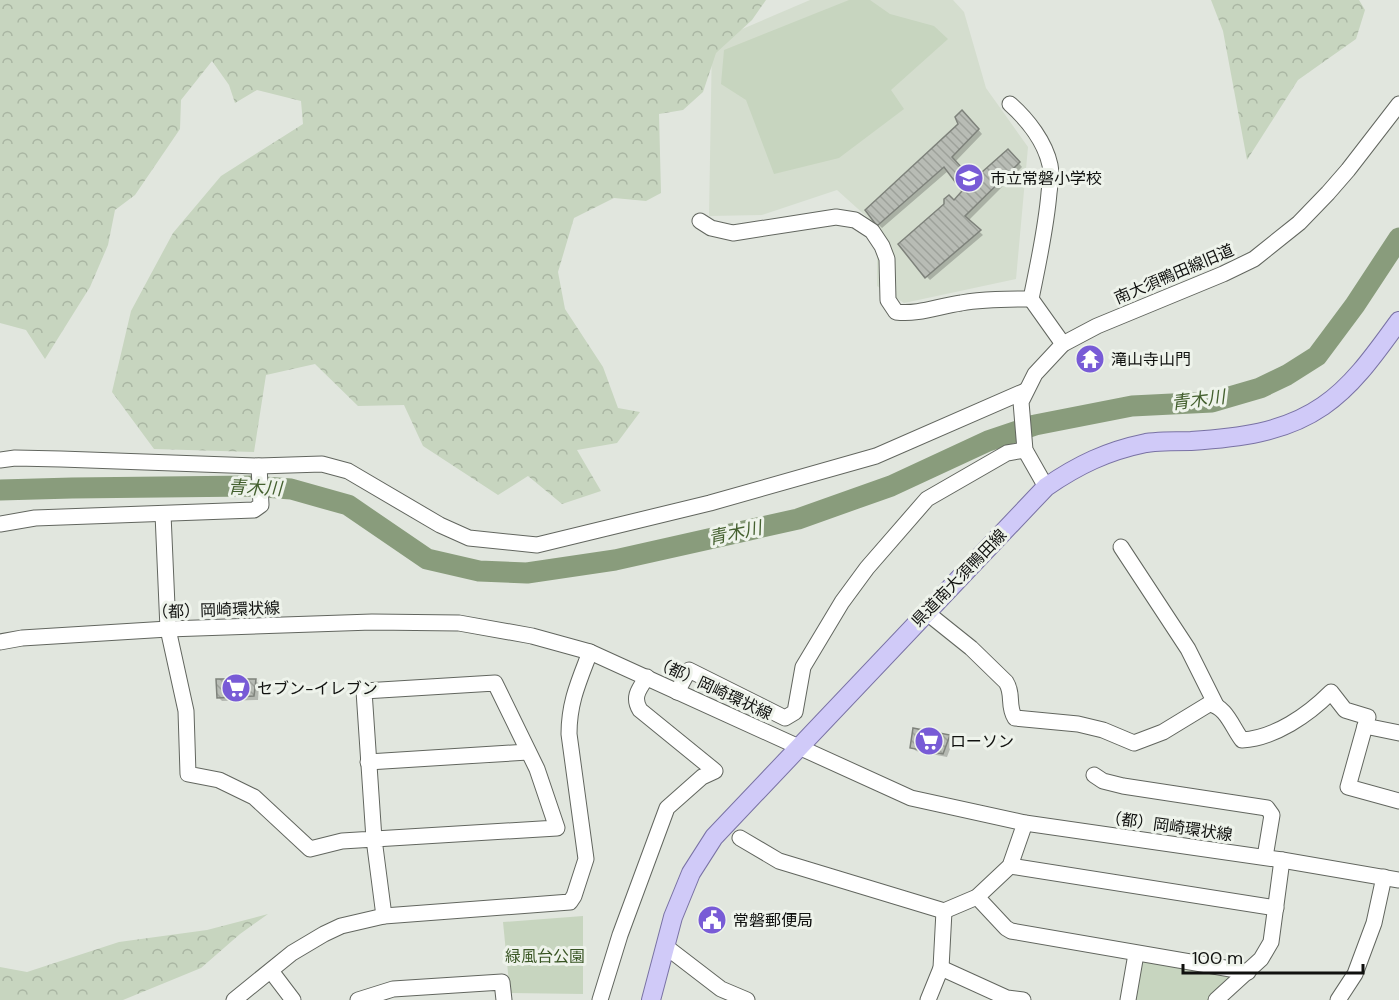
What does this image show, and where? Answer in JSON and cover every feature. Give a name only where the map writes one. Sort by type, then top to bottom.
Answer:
[{"type":"main road","name":"県道南大須鴨田線","points":[[651,1000],[673,917],[691,873],[714,837],[1046,487],[1078,466],[1108,453],[1147,443],[1210,440],[1256,434],[1293,423],[1323,406],[1348,385],[1399,321]]},
{"type":"street","points":[[1010,104],[1021,114],[1037,136],[1051,168],[1046,226],[1031,299],[1063,344]]},
{"type":"street","name":"南大須鴨田線旧道","points":[[1023,397],[1035,374],[1063,344],[1097,326],[1254,259],[1299,223],[1328,193],[1399,104]]},
{"type":"street","points":[[700,221],[711,228],[733,233],[836,217],[855,220],[872,231],[882,246],[887,259],[888,300],[896,312],[909,314],[960,303],[993,299],[1031,299]]},
{"type":"street","points":[[0,460],[61,459],[258,469],[322,464],[348,471],[440,525],[469,538],[537,545],[710,503],[876,456],[1023,397],[1025,446],[1046,487]]},
{"type":"street","points":[[677,692],[689,670],[785,718],[795,712],[803,667],[842,602],[867,568],[927,499],[1007,453],[1025,446]]},
{"type":"street","points":[[0,524],[35,518],[254,510],[261,505],[258,469]]},
{"type":"street","points":[[163,514],[168,629],[186,711],[188,774],[219,780],[254,797],[310,849],[342,841],[374,839],[557,828],[537,769],[495,683],[364,691],[374,839],[384,915]]},
{"type":"street","points":[[1121,547],[1188,649],[1216,705],[1224,711],[1242,740],[1266,735],[1300,718],[1331,692],[1345,710],[1368,717],[1348,787],[1399,801]]},
{"type":"street","points":[[926,612],[971,648],[1006,682],[1011,689],[1010,706],[1015,718],[1078,724],[1103,730],[1134,743],[1163,732],[1209,704],[1216,705]]},
{"type":"street","name":"（都）岡崎環状線","points":[[0,642],[22,638],[168,629],[372,622],[459,623],[532,636],[590,652],[911,798],[1025,823],[1265,857],[1391,878]]},
{"type":"street","points":[[234,1000],[292,953],[341,926],[384,915],[570,902],[586,859],[569,734],[569,716],[573,695],[590,652]]},
{"type":"street","points":[[600,1000],[620,935],[667,808],[702,777],[715,771],[643,714],[636,702],[636,695],[647,677]]},
{"type":"street","points":[[1365,726],[1399,733]]},
{"type":"street","points":[[368,762],[528,752]]},
{"type":"street","points":[[1094,775],[1103,781],[1123,786],[1267,808],[1272,815],[1265,857]]},
{"type":"street","points":[[740,838],[779,861],[944,911],[977,897],[1010,866],[1025,823]]},
{"type":"street","points":[[1216,1000],[1261,959],[1271,942],[1282,860]]},
{"type":"street","points":[[1010,866],[1276,908]]},
{"type":"street","points":[[1338,1000],[1355,974],[1391,878]]},
{"type":"street","points":[[977,897],[1011,931],[1248,972]]},
{"type":"street","points":[[928,1000],[941,968],[944,911]]},
{"type":"street","points":[[665,946],[721,989],[747,1000]]},
{"type":"street","points":[[1128,1000],[1136,954]]},
{"type":"street","points":[[941,968],[1006,999],[1023,1000]]},
{"type":"street","points":[[271,971],[293,1000]]},
{"type":"street","points":[[358,1000],[393,989],[502,982],[504,1000]]},
{"type":"shaded area","points":[[810,0],[953,0],[964,12],[986,88],[1028,147],[1016,279],[904,303],[877,286],[877,226],[837,190],[762,215],[709,216],[712,42]]},
{"type":"green space","points":[[0,0],[766,0],[752,20],[716,53],[703,92],[683,110],[659,114],[661,193],[646,201],[614,198],[574,218],[558,272],[565,309],[603,367],[618,408],[640,412],[617,443],[577,450],[601,491],[562,504],[528,476],[498,495],[423,446],[404,405],[358,406],[315,364],[266,375],[254,452],[154,449],[112,392],[131,311],[173,233],[221,176],[303,124],[301,101],[257,90],[235,103],[229,85],[212,61],[181,100],[180,129],[135,195],[115,210],[108,245],[90,287],[45,359],[26,330],[0,323]]},
{"type":"green space","points":[[849,0],[870,0],[890,14],[934,26],[948,39],[891,90],[904,109],[839,158],[774,174],[746,100],[721,84],[724,50]]},
{"type":"green space","points":[[1211,0],[1359,0],[1365,10],[1356,39],[1298,80],[1247,160],[1223,31]]},
{"type":"green space","points":[[268,914],[240,934],[201,968],[123,1000],[0,1000],[0,967],[27,972],[119,942],[207,930]]},
{"type":"green space","name":"緑風台公園","points":[[583,916],[583,994],[510,993],[503,922]]},
{"type":"green space","points":[[1141,959],[1227,974],[1234,982],[1209,1000],[1133,1000]]},
{"type":"building","points":[[962,110],[979,129],[952,157],[973,180],[1008,149],[1020,162],[965,216],[981,230],[925,278],[898,244],[944,204],[944,199],[949,195],[954,200],[962,191],[944,167],[877,226],[865,210],[958,124],[955,117]]},
{"type":"building","name":"セブン-イレブン","points":[[216,679],[256,679],[254,696],[217,698]]},
{"type":"building","name":"ローソン","points":[[913,728],[950,735],[943,754],[910,748]]},
{"type":"waterway","name":"青木川","points":[[0,490],[251,486],[291,489],[348,505],[427,559],[479,571],[527,573],[615,560],[798,519],[891,486],[988,441],[1035,425],[1132,406],[1212,402],[1260,388],[1287,375],[1317,356],[1355,305],[1399,238]]},
{"type":"place","name":"市立常磐小学校","points":[[969,178]]},
{"type":"place","name":"滝山寺山門","points":[[1090,359]]},
{"type":"place","name":"セブン-イレブン","points":[[236,688]]},
{"type":"place","name":"ローソン","points":[[929,741]]},
{"type":"place","name":"常磐郵便局","points":[[712,920]]}]
